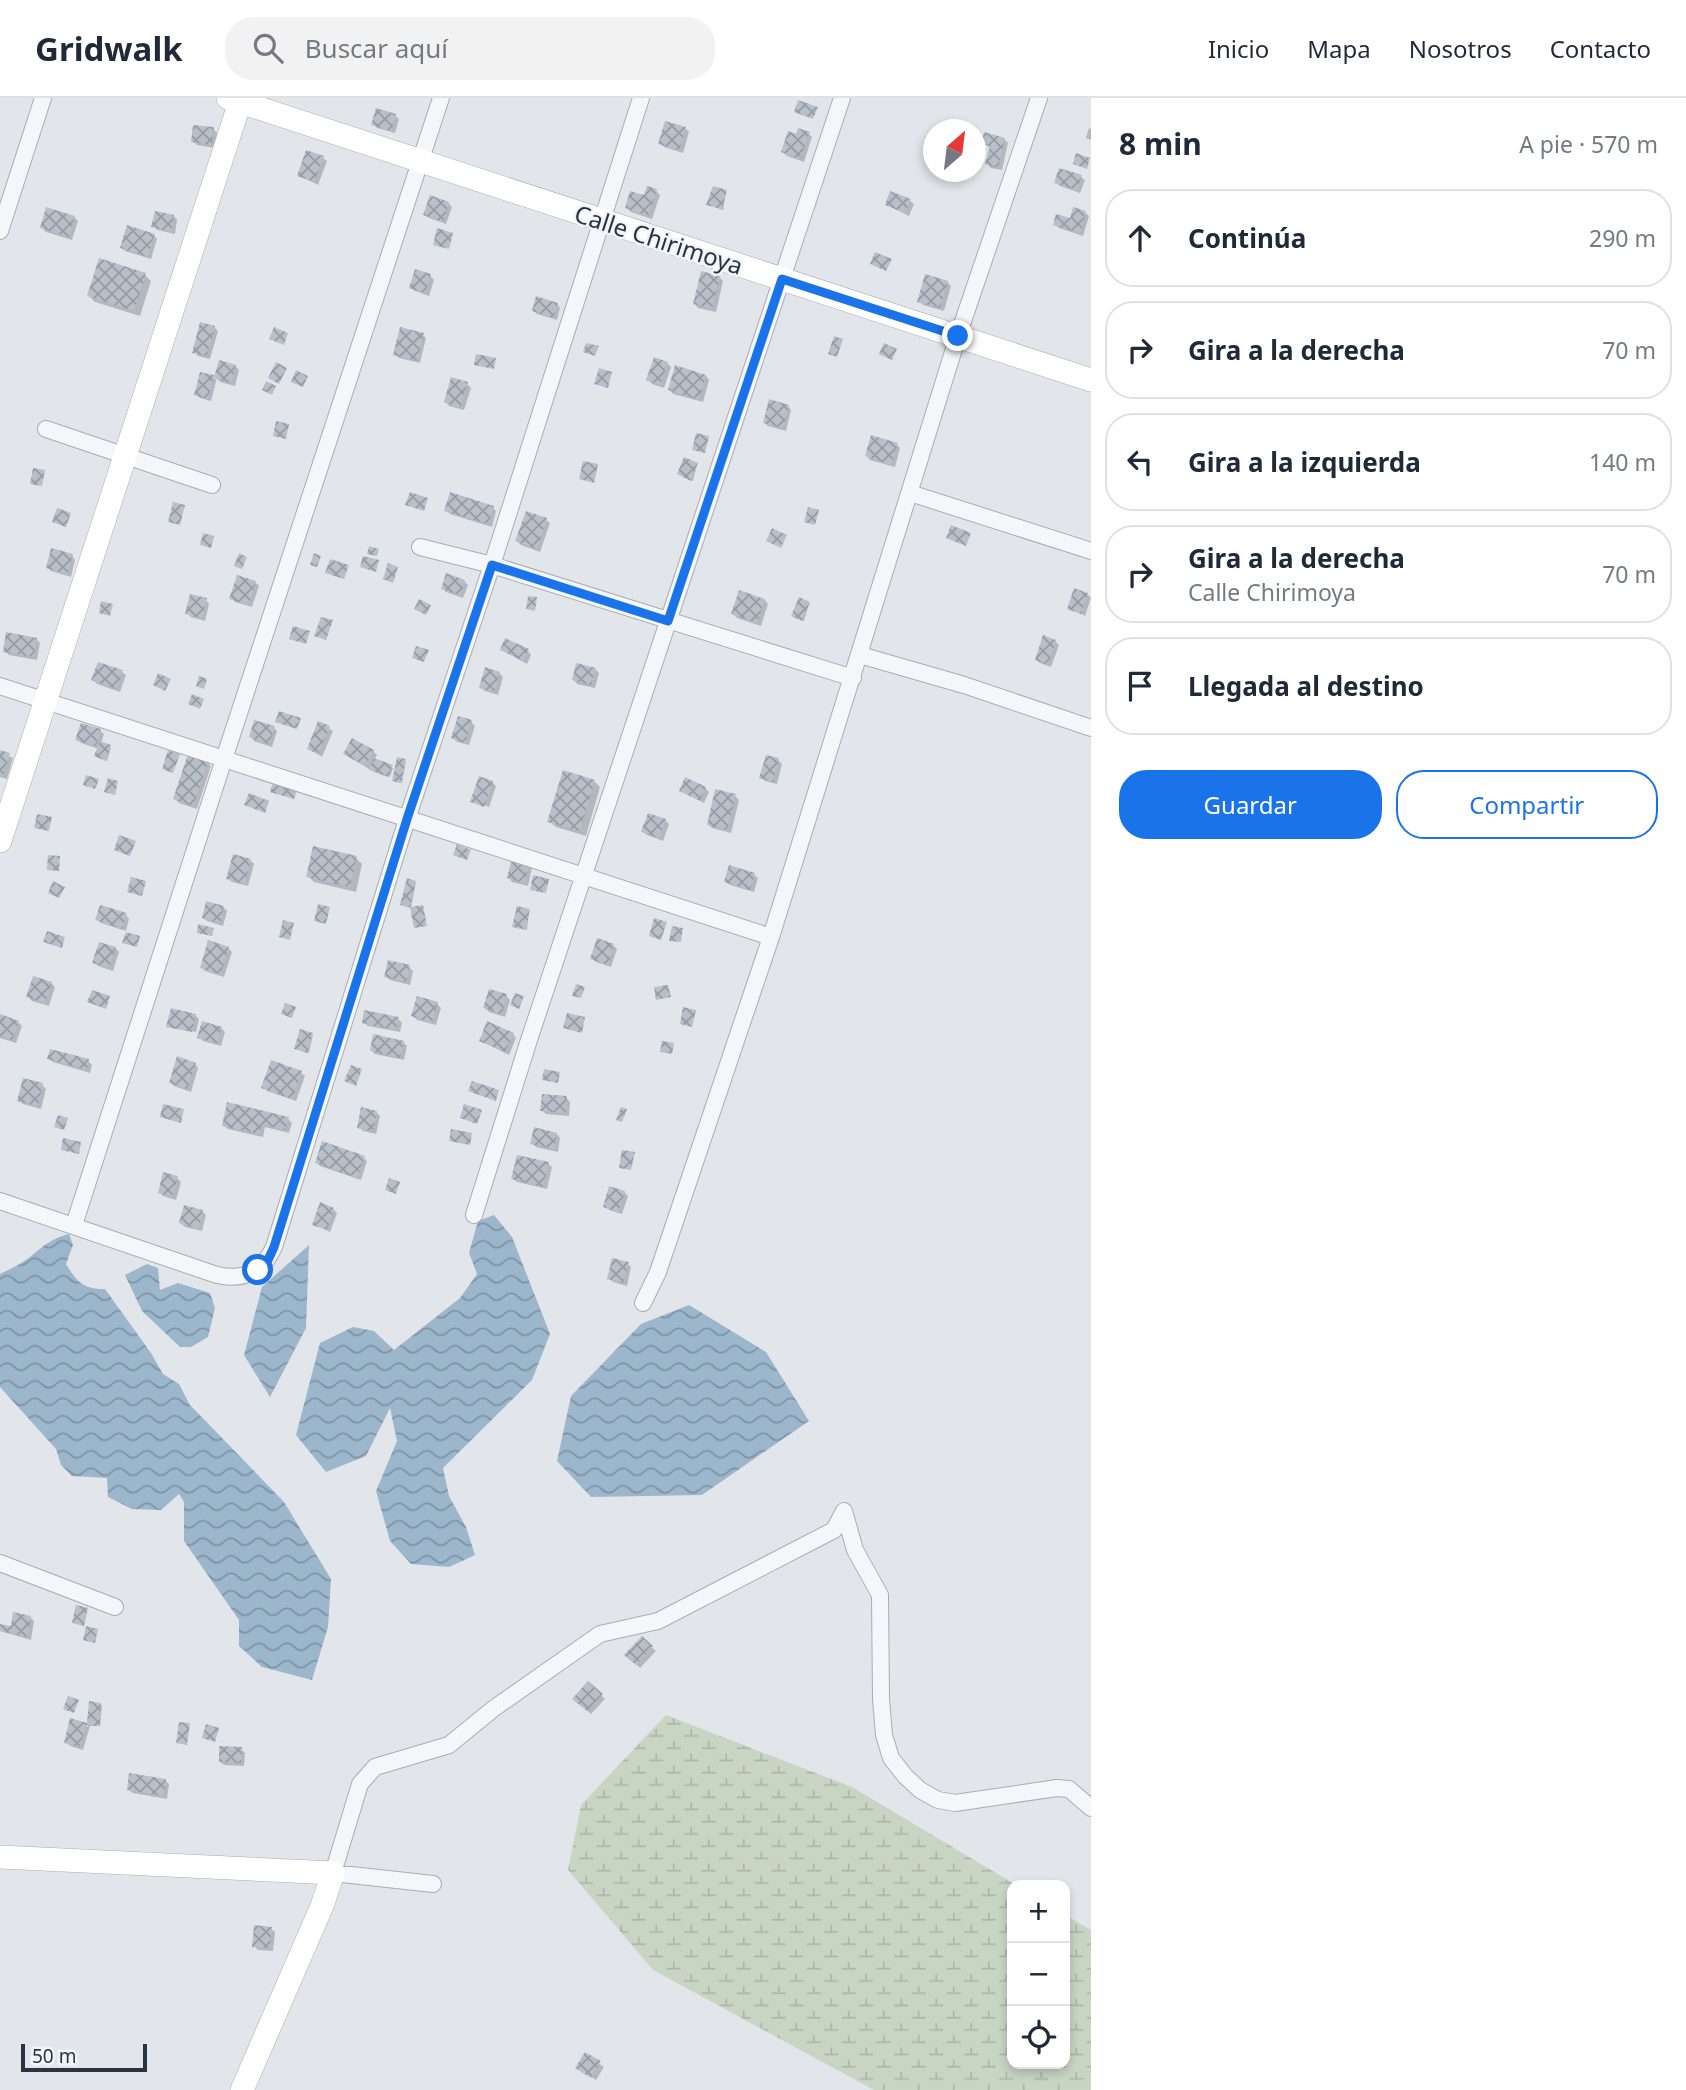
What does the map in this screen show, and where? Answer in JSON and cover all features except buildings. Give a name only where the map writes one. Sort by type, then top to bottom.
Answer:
[{"type":"street","points":[[0,231],[43,98]]},
{"type":"street","points":[[74,1225],[442,98]]},
{"type":"street","points":[[0,1201],[231,1278],[258,1270],[268,1260],[407,819],[492,565],[641,98]]},
{"type":"street","points":[[474,1215],[583,877],[842,98]]},
{"type":"street","points":[[643,1303],[659,1272],[771,937],[958,336],[1039,98]]},
{"type":"street","points":[[0,841],[47,702],[236,99]]},
{"type":"street","name":"Calle Chirimoya","points":[[236,99],[1091,380]]},
{"type":"street","points":[[46,429],[212,485]]},
{"type":"street","points":[[910,493],[1091,551]]},
{"type":"street","points":[[420,547],[492,565],[852,678]]},
{"type":"street","points":[[860,655],[964,685],[1091,728]]},
{"type":"street","points":[[0,686],[771,937]]},
{"type":"street","points":[[242,2090],[322,1906],[360,1784],[375,1767],[449,1745],[493,1709],[600,1634],[658,1621],[670,1615],[834,1530],[844,1511],[855,1550],[880,1595],[884,1735],[891,1758],[905,1776],[920,1790],[938,1800],[955,1803],[1057,1788],[1069,1789],[1091,1808]]},
{"type":"street","points":[[0,1563],[115,1607]]},
{"type":"street","points":[[0,1857],[333,1873],[433,1884]]},
{"type":"green space","points":[[666,1715],[852,1787],[1008,1880],[1007,2069],[1070,2069],[1070,1918],[1091,1930],[1091,2090],[874,2090],[653,1970],[568,1870],[581,1805]]},
{"type":"water","points":[[494,1215],[512,1237],[550,1334],[532,1380],[443,1468],[449,1496],[466,1527],[475,1555],[449,1567],[411,1564],[390,1541],[376,1491],[397,1441],[390,1408],[366,1456],[326,1472],[296,1435],[320,1343],[353,1327],[374,1331],[394,1350],[460,1298],[477,1274],[469,1253],[478,1221]]},
{"type":"water","points":[[69,1234],[73,1245],[66,1264],[73,1275],[86,1286],[105,1289],[163,1374],[179,1384],[190,1405],[284,1502],[331,1579],[328,1627],[312,1680],[262,1667],[239,1646],[239,1620],[184,1541],[184,1502],[179,1494],[161,1510],[132,1509],[108,1497],[107,1478],[72,1476],[61,1465],[56,1449],[0,1387],[0,1274],[23,1262],[53,1240]]},
{"type":"water","points":[[309,1245],[306,1328],[270,1397],[244,1355],[262,1287]]},
{"type":"water","points":[[147,1264],[158,1268],[160,1290],[178,1283],[210,1293],[215,1308],[208,1337],[191,1347],[180,1347],[142,1311],[125,1275]]},
{"type":"water","points":[[689,1305],[766,1352],[809,1421],[702,1495],[591,1497],[557,1461],[571,1396],[641,1324]]},
{"type":"route","points":[[258,1270],[268,1260],[274,1247],[407,819],[492,565],[668,621],[782,279],[958,336]]}]
